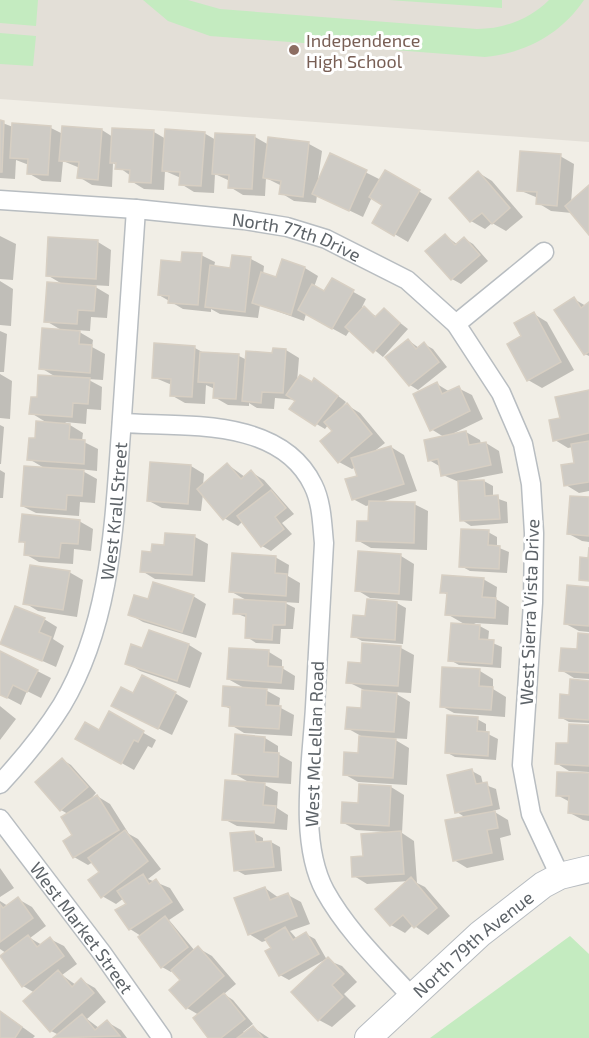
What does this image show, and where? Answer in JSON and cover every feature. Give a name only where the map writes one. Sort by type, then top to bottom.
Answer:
[{"type":"street","name":"North 77th Drive","points":[[0,200],[136,209],[244,220],[287,227],[326,239],[407,280],[456,324]]},
{"type":"street","name":"West Krall Street","points":[[0,784],[31,750],[62,704],[84,657],[100,609],[114,528],[136,209]]},
{"type":"street","points":[[456,324],[544,252]]},
{"type":"street","name":"West Sierra Vista Drive","points":[[456,324],[501,393],[523,444],[531,484],[534,533],[533,603],[522,765],[531,814],[560,876]]},
{"type":"street","name":"West McLellan Road","points":[[122,423],[231,430],[259,437],[300,463],[314,486],[322,512],[324,543],[310,794],[314,862],[325,890],[345,922],[412,997]]},
{"type":"street","name":"West Market Street","points":[[0,819],[102,953],[162,1038]]},
{"type":"street","name":"North 79th Avenue","points":[[368,1038],[480,934],[543,885],[560,876],[589,869]]},
{"type":"shaded area","name":"Independence High School","points":[[0,0],[589,0],[589,142],[0,99]]},
{"type":"green space","points":[[0,0],[38,0],[36,26],[0,23]]},
{"type":"green space","points":[[143,0],[188,0],[220,9],[487,29],[525,18],[549,0],[584,0],[565,23],[541,40],[515,51],[485,57],[210,36],[168,21]]},
{"type":"green space","points":[[389,0],[502,0],[502,8]]},
{"type":"green space","points":[[0,33],[36,36],[33,66],[0,64]]},
{"type":"green space","points":[[570,936],[589,954],[589,1038],[430,1038]]},
{"type":"building","points":[[0,120],[4,121],[2,172],[0,172]]},
{"type":"building","points":[[12,123],[51,126],[48,175],[27,174],[28,159],[10,158]]},
{"type":"building","points":[[62,126],[102,129],[98,180],[77,178],[79,162],[59,161]]},
{"type":"building","points":[[112,128],[154,130],[151,183],[129,182],[130,170],[115,169],[116,163],[110,163]]},
{"type":"building","points":[[165,129],[205,132],[201,186],[179,185],[180,172],[162,171]]},
{"type":"building","points":[[215,133],[255,135],[252,189],[228,188],[229,175],[212,174]]},
{"type":"building","points":[[268,137],[309,142],[303,197],[279,194],[281,181],[263,178]]},
{"type":"building","points":[[520,151],[561,154],[557,206],[536,204],[537,192],[517,191]]},
{"type":"building","points":[[330,153],[367,170],[349,211],[312,194]]},
{"type":"building","points":[[385,170],[420,190],[394,236],[372,223],[382,205],[369,197]]},
{"type":"building","points":[[478,171],[510,208],[492,224],[482,213],[470,222],[449,198]]},
{"type":"building","points":[[589,185],[589,235],[565,206]]},
{"type":"building","points":[[445,234],[455,245],[464,237],[480,255],[451,280],[425,251]]},
{"type":"building","points":[[48,237],[98,240],[96,279],[46,276]]},
{"type":"building","points":[[182,252],[202,253],[198,305],[168,303],[169,296],[158,295],[161,260],[181,262]]},
{"type":"building","points":[[232,255],[251,257],[245,312],[205,307],[210,265],[230,268]]},
{"type":"building","points":[[282,259],[305,267],[291,315],[252,303],[261,272],[276,277]]},
{"type":"building","points":[[332,278],[354,290],[332,329],[298,310],[312,284],[324,291]]},
{"type":"building","points":[[47,282],[96,286],[94,311],[78,310],[77,324],[44,322]]},
{"type":"building","points":[[574,297],[581,308],[589,302],[589,352],[584,355],[554,310]]},
{"type":"building","points":[[364,306],[375,317],[384,308],[400,323],[373,353],[345,327]]},
{"type":"building","points":[[534,312],[561,362],[527,381],[507,344],[521,336],[514,323]]},
{"type":"building","points":[[42,328],[80,331],[79,344],[92,345],[90,373],[39,369]]},
{"type":"building","points":[[408,339],[416,349],[424,342],[439,362],[409,386],[385,357]]},
{"type":"building","points":[[154,343],[195,346],[192,397],[170,396],[171,379],[152,378]]},
{"type":"building","points":[[273,348],[286,349],[283,393],[262,392],[261,403],[242,401],[246,351],[272,353]]},
{"type":"building","points":[[200,352],[239,354],[236,399],[213,398],[214,383],[198,382]]},
{"type":"building","points":[[38,375],[90,378],[88,404],[73,403],[72,417],[29,414],[31,397],[37,397]]},
{"type":"building","points":[[300,375],[312,382],[314,378],[338,396],[315,426],[289,409],[295,401],[286,395]]},
{"type":"building","points":[[437,382],[442,394],[459,386],[470,411],[430,431],[413,394]]},
{"type":"building","points":[[589,390],[589,433],[553,441],[549,420],[560,418],[555,397]]},
{"type":"building","points":[[347,403],[372,434],[338,463],[320,441],[332,431],[324,422]]},
{"type":"building","points":[[36,421],[70,424],[69,439],[85,440],[84,464],[27,460],[29,438],[35,438]]},
{"type":"building","points":[[466,431],[469,445],[486,442],[491,465],[441,476],[438,459],[428,461],[424,440]]},
{"type":"building","points":[[589,441],[589,482],[564,486],[561,465],[574,463],[571,444]]},
{"type":"building","points":[[391,446],[404,484],[352,500],[345,479],[357,476],[351,458]]},
{"type":"building","points":[[150,462],[191,465],[188,504],[147,501]]},
{"type":"building","points":[[227,463],[241,479],[251,470],[263,485],[223,520],[197,489]]},
{"type":"building","points":[[24,466],[84,470],[82,496],[67,495],[66,510],[21,506]]},
{"type":"building","points":[[484,480],[485,496],[498,495],[500,519],[460,521],[458,481]]},
{"type":"building","points":[[271,490],[286,508],[275,517],[284,529],[261,547],[237,516]]},
{"type":"building","points":[[570,496],[589,497],[589,536],[567,534]]},
{"type":"building","points":[[369,501],[415,502],[414,543],[356,541],[357,521],[368,521]]},
{"type":"building","points":[[22,514],[80,520],[78,544],[61,543],[59,558],[24,555],[25,542],[19,542]]},
{"type":"building","points":[[461,529],[489,530],[488,545],[500,546],[499,569],[459,567]]},
{"type":"building","points":[[165,533],[195,535],[192,575],[140,572],[142,551],[151,552],[152,544],[164,545]]},
{"type":"building","points":[[589,547],[589,581],[579,580],[580,557],[588,558]]},
{"type":"building","points":[[358,551],[401,554],[399,594],[355,591]]},
{"type":"building","points":[[232,553],[276,556],[275,573],[287,574],[286,596],[229,592]]},
{"type":"building","points":[[30,565],[70,571],[63,610],[23,604]]},
{"type":"building","points":[[442,575],[484,578],[482,597],[496,598],[495,618],[445,615],[447,593],[440,593]]},
{"type":"building","points":[[153,582],[194,595],[182,632],[128,615],[134,595],[148,599]]},
{"type":"building","points":[[567,585],[589,587],[589,626],[564,624]]},
{"type":"building","points":[[234,599],[286,602],[285,625],[273,625],[272,640],[245,638],[246,614],[233,614]]},
{"type":"building","points":[[367,599],[397,602],[395,640],[351,637],[353,615],[365,616]]},
{"type":"building","points":[[15,606],[45,618],[39,632],[51,637],[42,661],[0,644]]},
{"type":"building","points":[[451,623],[480,625],[479,639],[494,640],[492,664],[448,661]]},
{"type":"building","points":[[149,630],[189,644],[177,681],[125,664],[131,644],[142,648]]},
{"type":"building","points":[[578,633],[589,634],[589,673],[559,671],[561,648],[577,649]]},
{"type":"building","points":[[362,643],[401,646],[398,686],[346,683],[348,662],[361,663]]},
{"type":"building","points":[[229,648],[269,650],[268,666],[283,667],[281,683],[227,679]]},
{"type":"building","points":[[0,651],[38,670],[27,692],[13,685],[7,698],[0,695]]},
{"type":"building","points":[[442,667],[480,669],[479,686],[493,687],[491,710],[440,707]]},
{"type":"building","points":[[142,675],[176,692],[158,729],[111,706],[121,687],[133,693]]},
{"type":"building","points":[[570,679],[589,681],[589,720],[559,718],[560,694],[569,695]]},
{"type":"building","points":[[223,686],[267,689],[266,705],[281,706],[279,729],[229,726],[230,707],[222,706]]},
{"type":"building","points":[[362,690],[397,693],[394,732],[345,729],[347,707],[361,708]]},
{"type":"building","points":[[109,711],[144,731],[138,742],[134,740],[121,764],[75,739],[85,722],[99,730]]},
{"type":"building","points":[[447,715],[478,717],[477,731],[489,732],[488,756],[445,753]]},
{"type":"building","points":[[569,724],[589,725],[589,766],[555,764],[556,743],[568,743]]},
{"type":"building","points":[[235,734],[265,737],[264,752],[279,753],[278,777],[232,774]]},
{"type":"building","points":[[359,736],[396,739],[393,778],[343,775],[344,752],[358,753]]},
{"type":"building","points":[[62,758],[88,787],[60,811],[35,782]]},
{"type":"building","points":[[472,769],[476,784],[487,782],[492,805],[455,813],[447,775]]},
{"type":"building","points":[[557,772],[589,773],[589,815],[568,813],[569,796],[556,796]]},
{"type":"building","points":[[225,780],[265,783],[263,805],[276,806],[274,823],[222,820]]},
{"type":"building","points":[[359,784],[391,786],[389,826],[341,823],[342,802],[358,803]]},
{"type":"building","points":[[97,795],[119,830],[73,858],[63,841],[72,835],[61,817]]},
{"type":"building","points":[[495,811],[498,828],[487,830],[492,853],[453,861],[445,820]]},
{"type":"building","points":[[125,830],[148,861],[101,898],[88,880],[99,872],[88,858]]},
{"type":"building","points":[[254,831],[256,842],[271,841],[274,867],[234,871],[230,833]]},
{"type":"building","points":[[401,831],[404,874],[352,877],[351,857],[363,856],[361,834]]},
{"type":"building","points":[[143,874],[149,884],[156,879],[172,902],[129,930],[115,910],[126,904],[117,891]]},
{"type":"building","points":[[411,877],[437,908],[414,928],[403,915],[390,926],[375,909]]},
{"type":"building","points":[[265,887],[270,900],[288,893],[297,916],[248,935],[234,898]]},
{"type":"building","points":[[18,897],[33,918],[0,942],[0,904],[3,908]]},
{"type":"building","points":[[165,916],[188,947],[161,968],[138,937]]},
{"type":"building","points":[[285,927],[293,940],[306,932],[319,954],[279,976],[265,951],[271,948],[265,939]]},
{"type":"building","points":[[28,935],[37,947],[50,937],[64,956],[22,987],[0,956]]},
{"type":"building","points":[[198,946],[224,976],[186,1009],[169,990],[180,980],[171,970]]},
{"type":"building","points":[[328,957],[344,974],[332,985],[343,997],[318,1021],[291,992]]},
{"type":"building","points":[[58,970],[72,987],[81,978],[94,993],[50,1032],[23,1001]]},
{"type":"building","points":[[224,993],[245,1019],[221,1038],[208,1038],[193,1018]]},
{"type":"building","points":[[0,1011],[22,1027],[15,1038],[0,1038]]},
{"type":"building","points":[[82,1014],[95,1030],[107,1020],[120,1036],[53,1038]]},
{"type":"building","points":[[253,1026],[263,1038],[237,1038]]},
{"type":"place","name":"Independence High School","points":[[294,50]]}]
